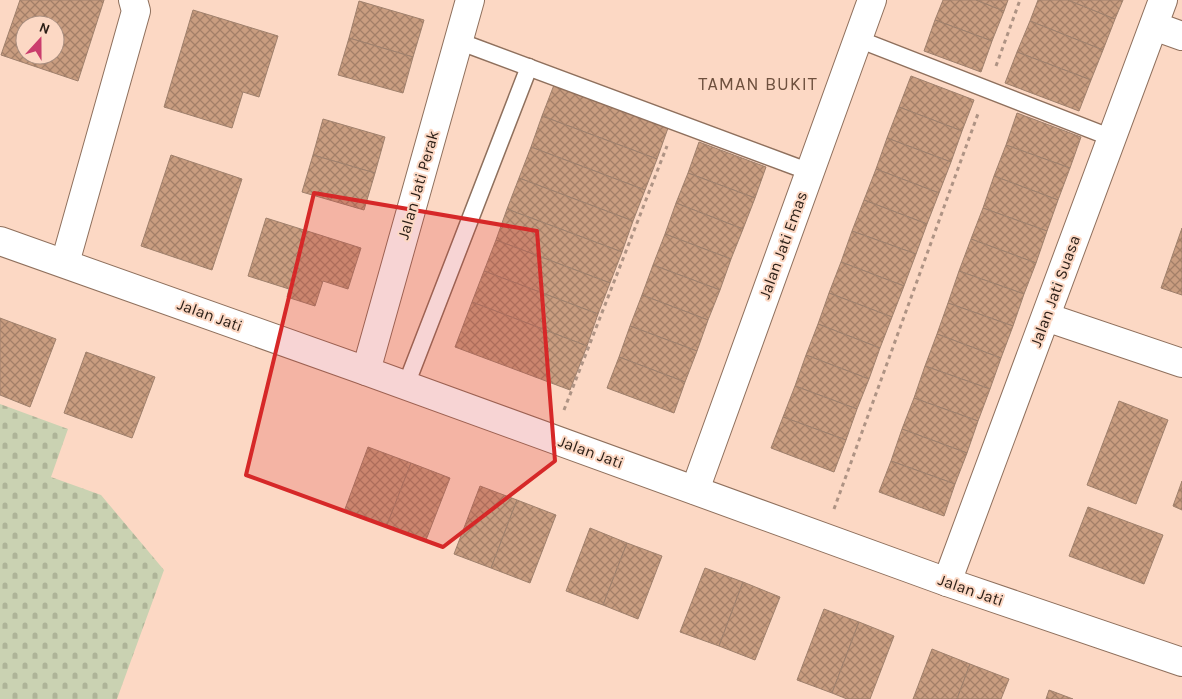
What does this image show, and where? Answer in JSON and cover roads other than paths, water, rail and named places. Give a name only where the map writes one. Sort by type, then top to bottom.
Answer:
[{"type":"street","points":[[64,264],[136,12],[133,0]]},
{"type":"street","name":"Jalan Jati Perak","points":[[366,370],[470,0]]},
{"type":"street","name":"Jalan Jati Emas","points":[[694,490],[872,0]]},
{"type":"street","name":"Jalan Jati Suasa","points":[[947,582],[1163,0]]},
{"type":"street","points":[[1154,26],[1182,36]]},
{"type":"street","name":"Jalan Jati","points":[[0,241],[366,370],[947,582],[1182,662]]},
{"type":"street","points":[[1046,316],[1182,363]]},
{"type":"lane","points":[[858,39],[1112,138]]},
{"type":"lane","points":[[458,41],[810,172]]},
{"type":"lane","points":[[406,385],[529,67]]},
{"type":"district","name":"TAMAN BUKIT","points":[[758,84]]}]
